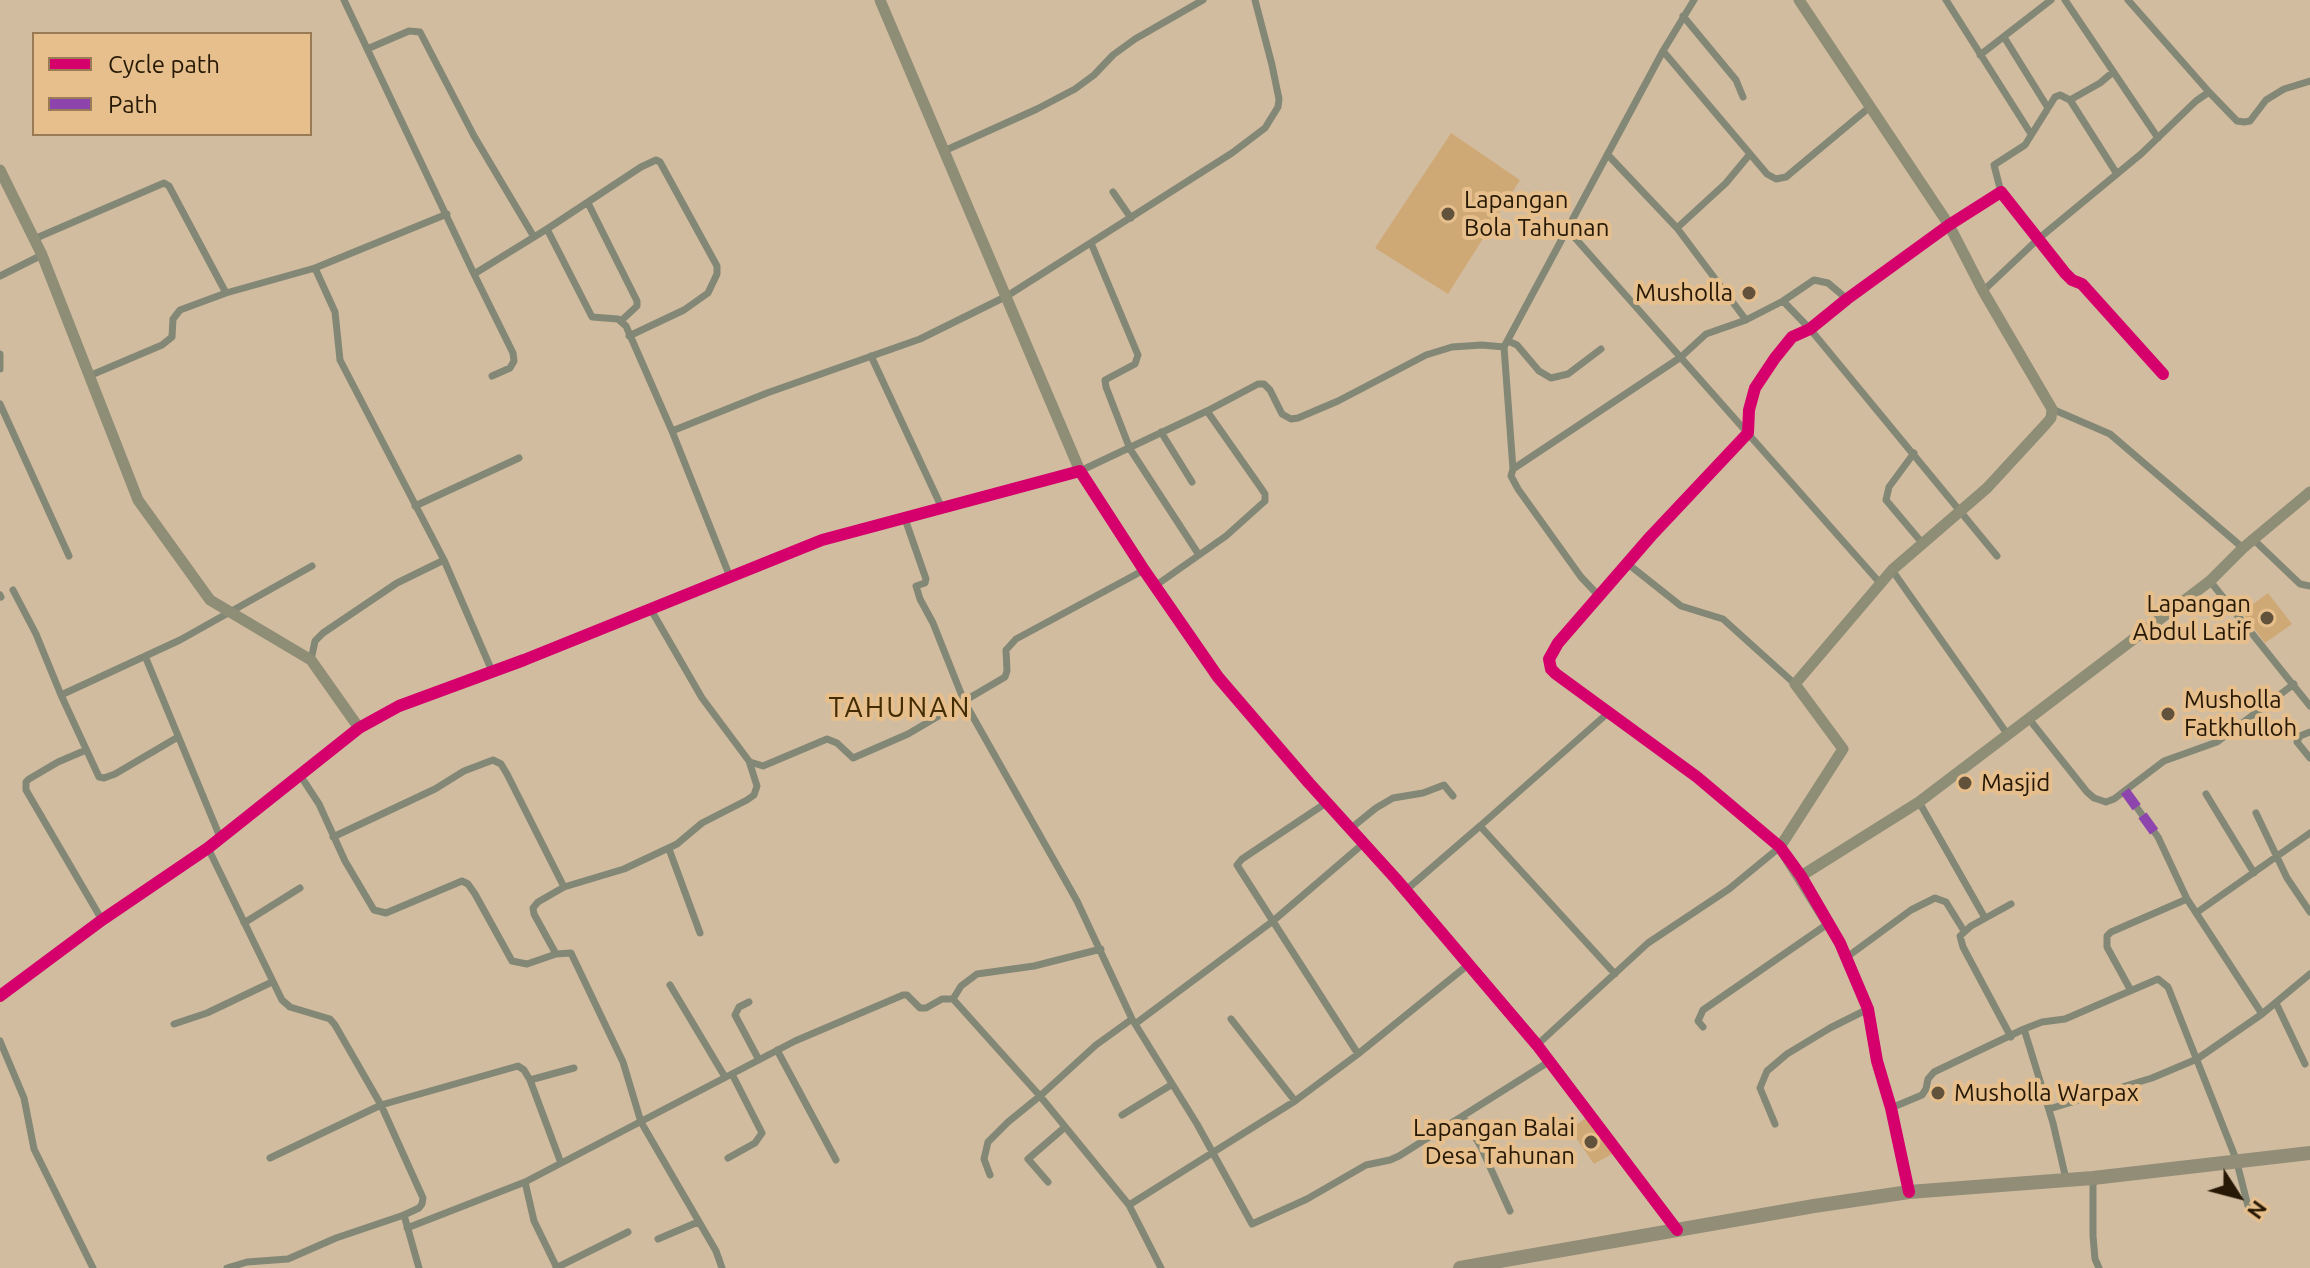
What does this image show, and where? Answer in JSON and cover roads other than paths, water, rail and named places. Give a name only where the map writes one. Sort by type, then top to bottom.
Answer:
[{"type":"highway","points":[[1460,1268],[1909,1192],[2093,1178],[2236,1159],[2310,1153]]},
{"type":"street","points":[[344,0],[513,353],[514,361],[510,368],[492,376]]},
{"type":"street","points":[[880,0],[1080,471],[1144,570],[1218,677],[1326,803],[1406,890],[1537,1045],[1677,1230]]},
{"type":"street","points":[[944,151],[1075,89],[1135,39],[1203,0]]},
{"type":"street","points":[[672,431],[686,423],[920,339],[1007,296],[1232,153],[1265,128],[1275,115],[1279,99],[1255,0]]},
{"type":"street","points":[[1599,596],[1581,577],[1511,476],[1506,344],[1663,51],[1694,0]]},
{"type":"street","points":[[1799,0],[1949,225],[1983,291],[2052,409],[2110,434],[2243,548]]},
{"type":"street","points":[[1946,0],[2031,134]]},
{"type":"street","points":[[1980,55],[2051,0]]},
{"type":"street","points":[[2065,0],[2158,138]]},
{"type":"street","points":[[2128,0],[2237,121],[2250,121],[2266,100],[2284,89],[2310,81]]},
{"type":"street","points":[[1683,16],[1736,80],[1743,97]]},
{"type":"street","points":[[367,49],[409,31],[420,32],[474,136],[534,237]]},
{"type":"street","points":[[2004,37],[2048,108]]},
{"type":"street","points":[[1663,51],[1767,174],[1776,179],[1786,177],[1871,106]]},
{"type":"street","points":[[2070,100],[2113,72]]},
{"type":"street","points":[[1983,291],[2037,240],[2209,92]]},
{"type":"street","points":[[2117,174],[2070,100],[2060,95],[2055,97],[2025,145],[1994,165],[2001,192],[2037,240],[2072,280],[2082,284],[2163,374]]},
{"type":"street","points":[[1677,228],[1726,183],[1750,154]]},
{"type":"street","points":[[1608,155],[1677,228],[1746,320]]},
{"type":"street","points":[[474,274],[656,160],[664,169],[717,266],[708,293],[684,310],[629,336]]},
{"type":"street","points":[[0,170],[42,255],[138,500],[206,596],[229,613],[311,660],[359,728]]},
{"type":"street","points":[[34,239],[164,183],[169,186],[226,293]]},
{"type":"street","points":[[1113,192],[1131,218]]},
{"type":"street","points":[[1909,1192],[1891,1108],[1877,1061],[1868,1009],[1847,957],[1801,876],[1780,847],[1697,777],[1556,674],[1548,664],[1558,643],[1651,536],[1748,433],[1749,410],[1755,388],[1792,337],[1810,329],[1949,225],[2001,192]]},
{"type":"street","points":[[547,229],[591,315],[596,319],[622,320],[637,306],[637,301],[588,203]]},
{"type":"street","points":[[89,376],[162,345],[172,337],[173,319],[180,310],[226,293],[315,268],[447,214]]},
{"type":"street","points":[[1568,230],[1880,583]]},
{"type":"street","points":[[1091,243],[1138,355],[1135,364],[1105,380],[1130,449],[1199,555]]},
{"type":"street","points":[[0,276],[42,255]]},
{"type":"street","points":[[315,268],[335,312],[340,360],[444,560],[492,671]]},
{"type":"street","points":[[1513,469],[1681,357],[1706,334],[1746,320],[1814,280],[1828,283],[1847,299]]},
{"type":"street","points":[[1783,301],[1810,329],[1997,556]]},
{"type":"street","points":[[622,320],[672,431],[730,577]]},
{"type":"street","points":[[0,996],[102,920],[208,848],[359,728],[419,698],[822,540],[1080,471],[1261,383],[1270,390],[1282,414],[1291,419],[1338,401],[1426,355],[1452,347],[1517,345],[1539,371],[1551,378],[1568,374],[1601,349]]},
{"type":"street","points":[[0,354],[0,369]]},
{"type":"street","points":[[871,356],[941,506]]},
{"type":"street","points":[[0,404],[69,556]]},
{"type":"street","points":[[1795,684],[1892,570],[1987,488],[2023,451],[2051,418],[2052,409]]},
{"type":"street","points":[[1155,586],[1263,505],[1266,498],[1207,411]]},
{"type":"street","points":[[1161,432],[1192,482]]},
{"type":"street","points":[[1914,453],[1889,487],[1886,500],[1923,544]]},
{"type":"street","points":[[415,506],[519,458]]},
{"type":"street","points":[[1801,876],[1919,802],[2008,735],[2210,581],[2243,548],[2310,492]]},
{"type":"street","points":[[904,516],[926,579],[925,583],[916,586],[920,599],[933,623],[964,701],[1077,901],[1133,1021],[1213,1152],[1252,1224],[1307,1199],[1366,1165],[1390,1160],[1550,1061]]},
{"type":"street","points":[[2254,540],[2300,584],[2310,586]]},
{"type":"street","points":[[311,660],[315,641],[323,633],[397,583],[444,560]]},
{"type":"street","points":[[1537,1045],[1648,943],[1729,889],[1780,847],[1843,749],[1795,684],[1723,619],[1681,606],[1628,564]]},
{"type":"street","points":[[61,695],[229,613],[312,566]]},
{"type":"street","points":[[749,761],[763,766],[827,739],[837,743],[853,758],[908,734],[1005,677],[1006,650],[1016,639],[1144,570]]},
{"type":"street","points":[[1892,570],[2008,735]]},
{"type":"street","points":[[2210,581],[2310,706]]},
{"type":"street","points":[[13,590],[36,634],[99,777],[104,778],[147,757],[178,737]]},
{"type":"street","points":[[556,954],[536,920],[533,908],[548,895],[624,869],[669,849],[702,823],[754,795],[757,786],[749,761],[702,698],[650,608]]},
{"type":"street","points":[[145,656],[220,837]]},
{"type":"street","points":[[2029,719],[2094,798],[2106,802],[2164,761],[2217,742],[2294,684]]},
{"type":"street","points":[[1406,890],[1609,712]]},
{"type":"street","points":[[2310,732],[2300,736],[2297,742],[2310,758]]},
{"type":"street","points":[[86,750],[29,779],[26,790],[102,920]]},
{"type":"street","points":[[333,837],[435,789],[464,771],[493,760],[501,764],[507,774],[564,887]]},
{"type":"street","points":[[300,775],[319,804],[368,903],[379,913],[386,913],[462,881],[475,894],[512,961],[527,964],[569,952],[623,1062],[641,1122],[716,1251],[722,1268]]},
{"type":"street","points":[[1350,829],[1393,798],[1423,793],[1444,785],[1453,796]]},
{"type":"street","points":[[2125,791],[2158,837],[2187,899],[2262,1014]]},
{"type":"street","points":[[2206,794],[2254,873]]},
{"type":"street","points":[[1919,802],[1985,918]]},
{"type":"street","points":[[1326,803],[1237,865],[1358,1054]]},
{"type":"street","points":[[2256,813],[2276,858],[2310,912]]},
{"type":"street","points":[[1480,826],[1615,974]]},
{"type":"street","points":[[2196,913],[2310,833]]},
{"type":"street","points":[[990,1175],[984,1159],[988,1142],[1096,1045],[1273,921],[1364,843]]},
{"type":"street","points":[[208,848],[272,982],[286,1004],[330,1019],[335,1025],[381,1105],[423,1201],[419,1208],[404,1215],[336,1238],[288,1259],[247,1262],[227,1268]]},
{"type":"street","points":[[669,849],[700,933]]},
{"type":"street","points":[[244,923],[300,888]]},
{"type":"street","points":[[1847,957],[1911,910],[1935,898],[1946,902],[1964,931]]},
{"type":"street","points":[[2130,989],[2107,947],[2107,936],[2187,899]]},
{"type":"street","points":[[2011,904],[1960,936],[2011,1037]]},
{"type":"street","points":[[1703,1027],[1698,1021],[1703,1010],[1829,923]]},
{"type":"street","points":[[953,999],[961,986],[977,974],[1034,966],[1101,949]]},
{"type":"street","points":[[1129,1205],[1295,1101],[1469,964]]},
{"type":"street","points":[[2049,1109],[2152,1078],[2197,1059],[2262,1014],[2310,974]]},
{"type":"street","points":[[1891,1108],[1922,1095],[1934,1072],[2024,1029],[2042,1022],[2065,1019],[2158,979],[2168,987],[2197,1059],[2236,1159],[2249,1210]]},
{"type":"street","points":[[174,1024],[207,1013],[272,982]]},
{"type":"street","points":[[670,985],[762,1133],[755,1143],[728,1158]]},
{"type":"street","points":[[407,1228],[525,1182],[777,1050],[907,995],[920,1008],[935,1005],[942,999],[953,999],[1040,1096],[1129,1205],[1161,1268]]},
{"type":"street","points":[[749,1002],[739,1007],[735,1015],[759,1060]]},
{"type":"street","points":[[2276,1003],[2305,1064]]},
{"type":"street","points":[[1775,1124],[1760,1088],[1767,1071],[1787,1054],[1868,1009]]},
{"type":"street","points":[[1231,1019],[1295,1101]]},
{"type":"street","points":[[2024,1029],[2049,1109],[2066,1180]]},
{"type":"street","points":[[0,1041],[24,1098],[34,1149],[93,1268]]},
{"type":"street","points":[[777,1050],[836,1160]]},
{"type":"street","points":[[270,1158],[381,1105],[512,1067],[524,1070],[530,1080],[561,1163]]},
{"type":"street","points":[[530,1080],[574,1068]]},
{"type":"street","points":[[1122,1115],[1171,1085]]},
{"type":"street","points":[[1463,1117],[1481,1147],[1510,1211]]},
{"type":"street","points":[[1048,1182],[1028,1159],[1065,1127]]},
{"type":"street","points":[[2093,1178],[2093,1236],[2099,1268]]},
{"type":"street","points":[[525,1182],[534,1221],[556,1268],[628,1232]]},
{"type":"street","points":[[404,1215],[419,1268]]},
{"type":"street","points":[[658,1239],[698,1222]]},
{"type":"place","name":"Lapangan Bola Tahunan","points":[[1448,214]]},
{"type":"place","name":"Musholla","points":[[1749,293]]},
{"type":"place","name":"Lapangan Abdul Latif","points":[[2267,618]]},
{"type":"place","name":"Musholla Fatkhulloh","points":[[2168,714]]},
{"type":"place","name":"Masjid","points":[[1965,783]]},
{"type":"place","name":"Musholla Warpax","points":[[1938,1093]]},
{"type":"place","name":"Lapangan Balai Desa Tahunan","points":[[1591,1142]]},
{"type":"district","name":"TAHUNAN","points":[[900,708]]}]
